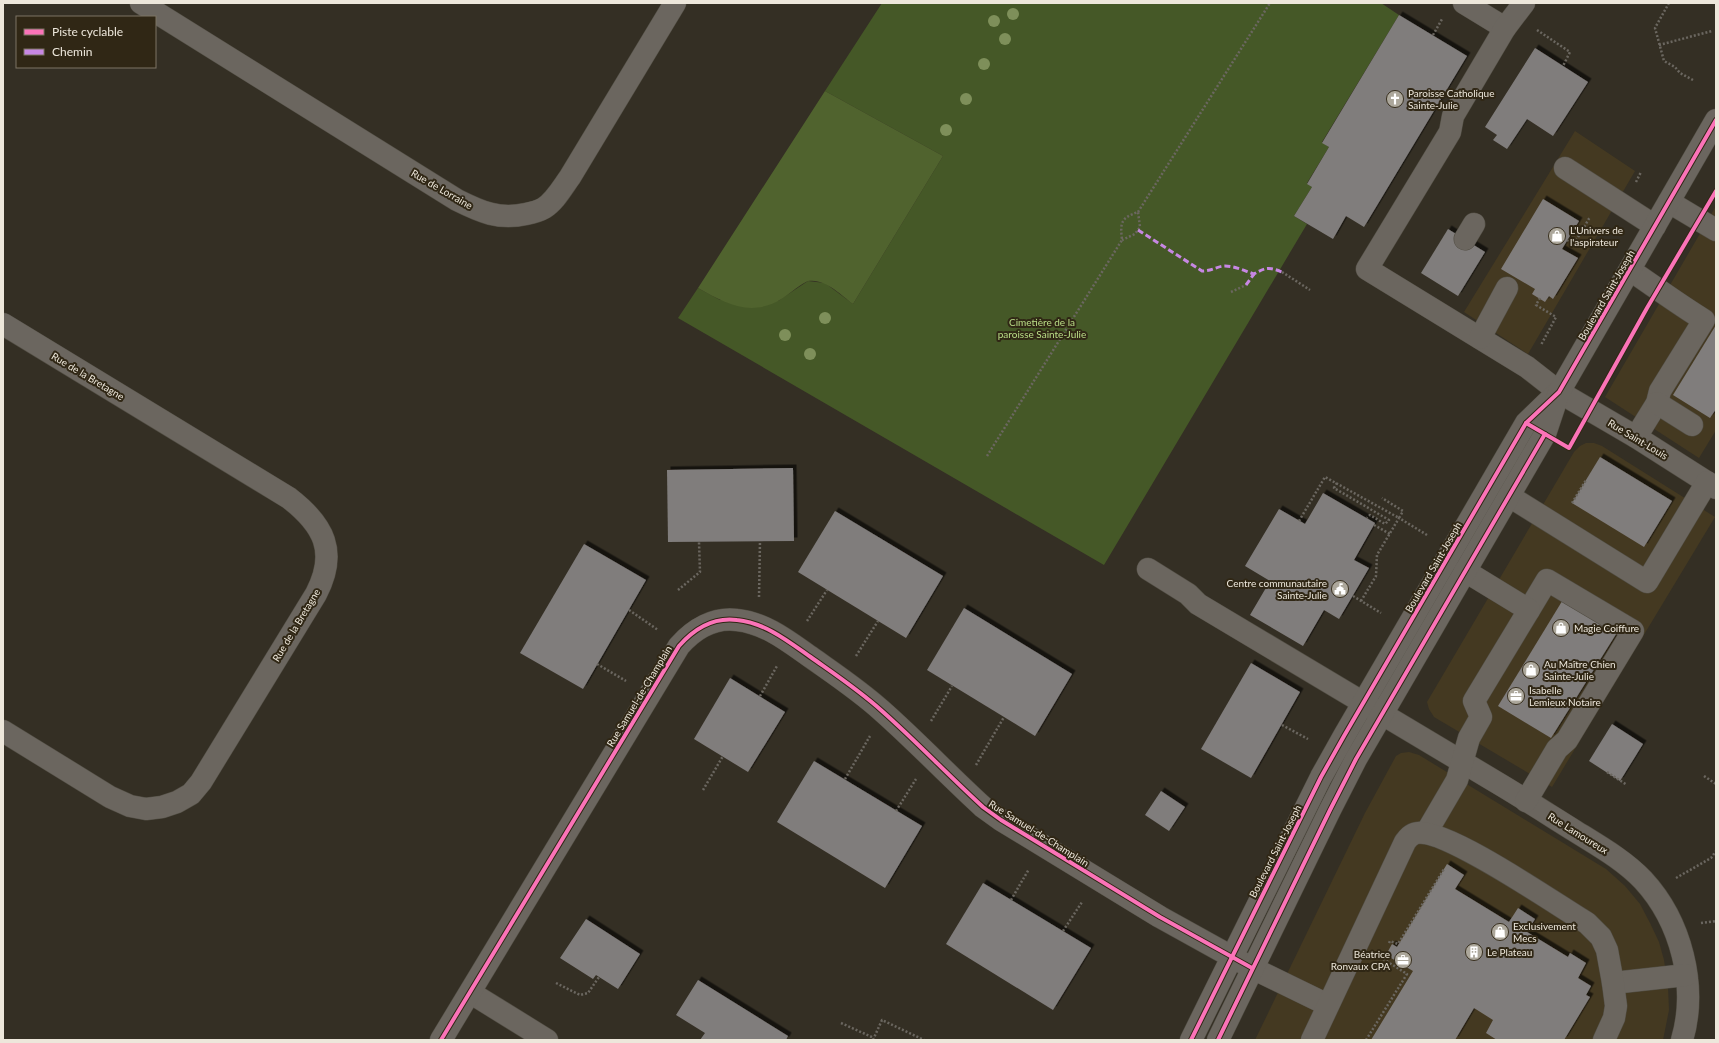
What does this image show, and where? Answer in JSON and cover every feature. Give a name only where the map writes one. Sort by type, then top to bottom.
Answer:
[{"type":"street","name":"Rue de Lorraine","points":[[141,3],[457,200],[474,209],[494,216],[512,217],[544,208],[557,195],[570,177],[675,3]]},
{"type":"street","points":[[1464,3],[1505,28],[1524,3]]},
{"type":"street","name":"Rue Saint-Louis","points":[[1505,28],[1453,116],[1450,132],[1367,269],[1527,367],[1558,392],[1636,437],[1711,485]]},
{"type":"street","name":"Boulevard Saint-Joseph","points":[[1218,1040],[1252,968],[1356,759],[1545,434],[1558,392],[1716,120]]},
{"type":"street","points":[[1565,168],[1655,226]]},
{"type":"street","points":[[1669,202],[1716,230]]},
{"type":"street","points":[[1630,270],[1667,294],[1674,302],[1704,320],[1660,391],[1657,404],[1636,437]]},
{"type":"street","points":[[1480,338],[1507,288]]},
{"type":"street","name":"Rue de la Bretagne","points":[[3,324],[293,502],[313,519],[319,530],[324,541],[327,565],[323,580],[316,594],[201,782],[191,794],[177,802],[162,807],[146,809],[130,806],[110,797],[3,731]]},
{"type":"street","name":"Boulevard Saint-Joseph","points":[[1191,1040],[1321,777],[1526,423],[1558,392]]},
{"type":"street","points":[[1657,404],[1692,425]]},
{"type":"street","points":[[1509,496],[1647,582],[1711,485]]},
{"type":"street","name":"Rue Lamoureux","points":[[1148,569],[1188,594],[1198,604],[1364,702],[1626,864],[1644,881],[1660,903],[1674,927],[1686,975],[1686,1011],[1682,1040]]},
{"type":"street","points":[[1465,571],[1529,610]]},
{"type":"street","points":[[1426,833],[1457,780],[1469,738],[1481,717],[1474,701],[1547,580],[1633,631],[1567,740],[1557,749],[1526,801]]},
{"type":"street","name":"Rue Samuel-de-Champlain","points":[[442,1040],[679,646],[689,635],[702,626],[718,621],[736,620],[754,624],[781,636],[838,676],[881,710],[982,807],[1001,820],[1160,917],[1252,968],[1328,1004]]},
{"type":"street","points":[[1312,1040],[1405,842],[1410,836],[1416,833],[1426,833],[1454,842],[1484,859],[1586,923],[1600,937],[1607,950],[1616,1006],[1614,1018],[1604,1040]]},
{"type":"street","points":[[1613,983],[1686,975]]},
{"type":"street","points":[[471,993],[547,1040]]},
{"type":"path","points":[[1122,240],[1121,225],[1127,216],[1138,212],[1270,3]]},
{"type":"path","points":[[1669,3],[1655,28],[1659,45],[1664,61],[1675,67],[1680,73],[1693,80]]},
{"type":"path","points":[[1433,35],[1440,23]]},
{"type":"path","points":[[1534,28],[1570,52],[1563,66]]},
{"type":"path","points":[[1659,45],[1712,31]]},
{"type":"path","points":[[987,456],[1122,240],[1135,234],[1140,227],[1138,212]]},
{"type":"path","points":[[1568,240],[1574,244],[1587,222]]},
{"type":"path","points":[[1282,272],[1310,290]]},
{"type":"path","points":[[1231,292],[1246,285]]},
{"type":"path","points":[[1540,298],[1536,305],[1556,317]]},
{"type":"path","points":[[1299,520],[1325,476],[1427,535]]},
{"type":"path","points":[[1570,507],[1586,480]]},
{"type":"path","points":[[1337,483],[1334,488],[1389,520],[1385,524],[1370,515],[1367,518]]},
{"type":"path","points":[[1361,601],[1376,576],[1377,555],[1403,511],[1382,498]]},
{"type":"path","points":[[1374,525],[1390,534]]},
{"type":"path","points":[[754,624],[758,601],[760,541]]},
{"type":"path","points":[[678,590],[700,572],[699,542]]},
{"type":"path","points":[[1353,596],[1381,613]]},
{"type":"path","points":[[838,676],[855,658],[878,621]]},
{"type":"path","points":[[760,696],[779,662]]},
{"type":"path","points":[[957,783],[975,767],[1004,717]]},
{"type":"path","points":[[1282,724],[1308,739]]},
{"type":"path","points":[[845,779],[872,732]]},
{"type":"path","points":[[702,790],[723,756]]},
{"type":"path","points":[[1607,772],[1627,785]]},
{"type":"path","points":[[896,811],[918,774]]},
{"type":"path","points":[[1704,776],[1716,784]]},
{"type":"path","points":[[1652,892],[1711,858],[1716,851]]},
{"type":"path","points":[[1388,945],[1390,941],[1398,944],[1447,864]]},
{"type":"path","points":[[1011,900],[1030,866]]},
{"type":"path","points":[[1063,931],[1084,899]]},
{"type":"path","points":[[1366,1040],[1407,974],[1380,957],[1382,953]]},
{"type":"path","points":[[556,983],[580,995],[588,993],[599,977]]},
{"type":"path","points":[[841,1023],[873,1039],[882,1020],[924,1040]]},
{"type":"shaded area","points":[[1575,131],[1635,171],[1528,354],[1464,312]]},
{"type":"shaded area","points":[[1716,206],[1716,430],[1699,458],[1605,397]]},
{"type":"shaded area","points":[[1586,443],[1594,443],[1602,446],[1715,517],[1552,787],[1434,717],[1427,702],[1574,452]]},
{"type":"shaded area","points":[[1409,752],[1419,755],[1606,869],[1625,886],[1640,904],[1659,942],[1664,960],[1668,987],[1669,1010],[1663,1040],[1255,1040],[1365,813],[1396,756],[1401,753]]},
{"type":"green space","name":"Cimetière de la paroisse Sainte-Julie","points":[[882,3],[1381,3],[1399,15],[1322,142],[1329,147],[1307,183],[1312,187],[1294,216],[1307,224],[1104,565],[678,318],[698,288],[720,300],[778,301],[808,281],[825,283],[853,304],[943,156],[825,91]]},
{"type":"green space","points":[[825,91],[943,156],[853,304],[827,285],[814,281],[805,282],[772,304],[750,308],[729,303],[698,288]]},
{"type":"building","name":"Paroisse Catholique Sainte-Julie","points":[[1399,15],[1467,56],[1364,227],[1346,216],[1333,239],[1294,216],[1312,187],[1307,184],[1329,147],[1322,143]]},
{"type":"building","points":[[1535,48],[1588,82],[1553,136],[1527,119],[1507,149],[1493,140],[1497,135],[1485,127]]},
{"type":"building","points":[[1543,199],[1579,221],[1562,249],[1578,258],[1553,299],[1549,296],[1545,302],[1532,294],[1535,289],[1501,269]]},
{"type":"building","points":[[1448,229],[1485,252],[1458,296],[1421,273]]},
{"type":"building","points":[[1716,325],[1716,409],[1710,418],[1673,395]]},
{"type":"building","points":[[1600,457],[1672,501],[1644,547],[1572,503]]},
{"type":"building","points":[[793,468],[794,541],[668,542],[667,470]]},
{"type":"building","points":[[1323,493],[1375,523],[1354,560],[1369,568],[1339,619],[1324,610],[1303,646],[1250,615],[1270,581],[1245,566],[1279,509],[1305,524]]},
{"type":"building","points":[[835,511],[943,576],[906,638],[798,572]]},
{"type":"building","points":[[584,544],[646,580],[583,689],[520,653]]},
{"type":"building","points":[[1564,598],[1618,631],[1551,738],[1498,706]]},
{"type":"building","points":[[964,608],[1072,674],[1035,736],[927,670]]},
{"type":"building","points":[[1251,663],[1300,692],[1251,778],[1201,749]]},
{"type":"building","points":[[730,678],[785,712],[748,772],[694,739]]},
{"type":"building","points":[[1612,724],[1643,744],[1620,781],[1589,761]]},
{"type":"building","points":[[814,761],[922,826],[885,888],[777,822]]},
{"type":"building","points":[[1161,791],[1185,807],[1169,831],[1145,815]]},
{"type":"building","name":"Le Plateau","points":[[1447,864],[1464,875],[1455,889],[1509,922],[1518,908],[1535,919],[1527,932],[1568,957],[1570,953],[1586,963],[1578,978],[1591,986],[1586,995],[1590,997],[1564,1040],[1497,1040],[1486,1033],[1493,1020],[1474,1008],[1455,1040],[1371,1040],[1413,971],[1386,955],[1392,944],[1397,947]]},
{"type":"building","points":[[983,883],[1091,948],[1053,1010],[946,944]]},
{"type":"building","points":[[586,919],[640,954],[618,989],[596,975],[593,979],[560,958]]},
{"type":"building","points":[[698,980],[788,1036],[786,1040],[700,1040],[705,1033],[676,1015]]},
{"type":"marked path","points":[[1138,230],[1202,271],[1229,266],[1254,274],[1268,268],[1282,272]]},
{"type":"marked path","points":[[1246,285],[1254,274]]},
{"type":"cycle path","points":[[1191,1040],[1321,777],[1344,736],[1526,423],[1559,392],[1716,120]]},
{"type":"cycle path","points":[[1526,423],[1569,448],[1647,308],[1716,191]]},
{"type":"cycle path","points":[[1218,1040],[1356,759],[1545,434]]},
{"type":"cycle path","points":[[441,1040],[679,646],[691,634],[712,622],[720,620],[737,620],[748,622],[777,634],[848,683],[874,704],[983,807],[1001,820],[1160,917],[1252,968]]},
{"type":"place","name":"Paroisse Catholique Sainte-Julie","points":[[1395,99]]},
{"type":"place","name":"L'Univers de l'aspirateur","points":[[1557,236]]},
{"type":"place","name":"Centre communautaire Sainte-Julie","points":[[1340,589]]},
{"type":"place","name":"Magie Coiffure","points":[[1561,628]]},
{"type":"place","name":"Au Maître Chien Sainte-Julie","points":[[1531,670]]},
{"type":"place","name":"Isabelle Lemieux Notaire","points":[[1516,696]]},
{"type":"place","name":"Exclusivement Mecs","points":[[1500,932]]},
{"type":"place","name":"Le Plateau","points":[[1474,952]]},
{"type":"place","name":"Béatrice Ronvaux CPA","points":[[1403,960]]}]
